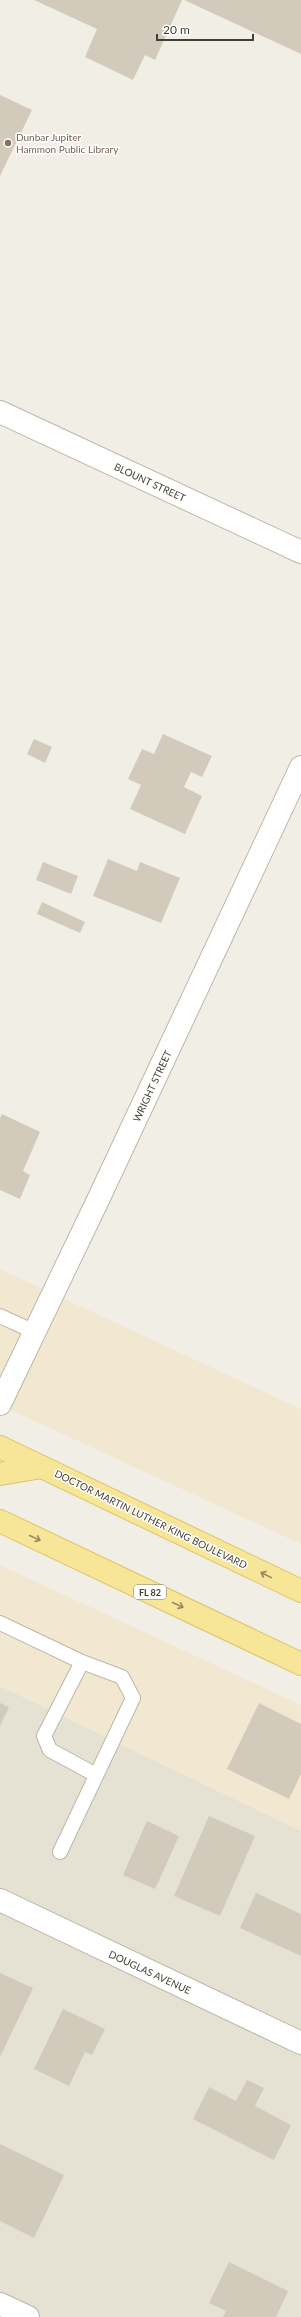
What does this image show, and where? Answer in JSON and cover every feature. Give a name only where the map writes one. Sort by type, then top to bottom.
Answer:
[{"type":"main road","name":"DOCTOR MARTIN LUTHER KING BOULEVARD","points":[[0,1447],[301,1592]]},
{"type":"main road","points":[[0,1474],[42,1467]]},
{"type":"main road","name":"FL 82","points":[[0,1521],[301,1664]]},
{"type":"street","name":"BLOUNT STREET","points":[[0,412],[301,552]]},
{"type":"street","name":"WRIGHT STREET","points":[[0,1404],[301,768]]},
{"type":"street","name":"DOUGLAS AVENUE","points":[[0,1900],[301,2043]]},
{"type":"street","points":[[0,2304],[28,2317]]},
{"type":"lane","points":[[0,1316],[35,1332]]},
{"type":"lane","points":[[0,1623],[82,1662],[122,1677],[133,1698],[60,1852]]},
{"type":"lane","points":[[82,1662],[44,1736],[50,1750],[96,1775]]},
{"type":"shaded area","points":[[0,1269],[301,1409],[301,1544],[0,1405]]},
{"type":"shaded area","points":[[0,1565],[301,1705],[301,1831],[0,1686]]},
{"type":"shaded area","points":[[0,1686],[301,1831],[301,2317],[0,2317]]},
{"type":"building","points":[[34,0],[182,0],[155,60],[145,55],[133,80],[85,57],[97,29]]},
{"type":"building","points":[[184,0],[301,0],[301,54]]},
{"type":"building","name":"Dunbar Jupiter Hammon Public Library","points":[[0,95],[32,110],[0,176]]},
{"type":"building","points":[[163,734],[212,756],[202,777],[191,772],[184,787],[202,796],[185,834],[130,809],[141,785],[128,779],[142,749],[154,754]]},
{"type":"building","points":[[34,739],[52,747],[45,763],[27,754]]},
{"type":"building","points":[[108,859],[137,871],[140,862],[180,878],[161,923],[93,896]]},
{"type":"building","points":[[43,862],[78,876],[71,894],[36,880]]},
{"type":"building","points":[[42,902],[85,922],[80,933],[37,914]]},
{"type":"building","points":[[2,1114],[40,1132],[23,1171],[30,1175],[20,1199],[0,1190],[0,1118]]},
{"type":"building","points":[[0,1703],[9,1707],[0,1726]]},
{"type":"building","points":[[259,1703],[301,1724],[301,1774],[289,1799],[227,1769]]},
{"type":"building","points":[[209,1816],[255,1836],[220,1916],[174,1896]]},
{"type":"building","points":[[147,1821],[179,1836],[155,1889],[123,1875]]},
{"type":"building","points":[[256,1893],[301,1914],[301,1956],[240,1928]]},
{"type":"building","points":[[0,1973],[33,1988],[0,2057]]},
{"type":"building","points":[[63,2009],[105,2029],[92,2055],[85,2052],[69,2086],[34,2069]]},
{"type":"building","points":[[247,2080],[264,2088],[255,2106],[291,2125],[274,2160],[193,2119],[209,2087],[236,2101]]},
{"type":"building","points":[[0,2144],[64,2175],[34,2238],[0,2221]]},
{"type":"building","points":[[229,2262],[288,2291],[276,2317],[223,2317],[226,2311],[209,2303]]},
{"type":"place","name":"Dunbar Jupiter Hammon Public Library","points":[[8,143]]}]
